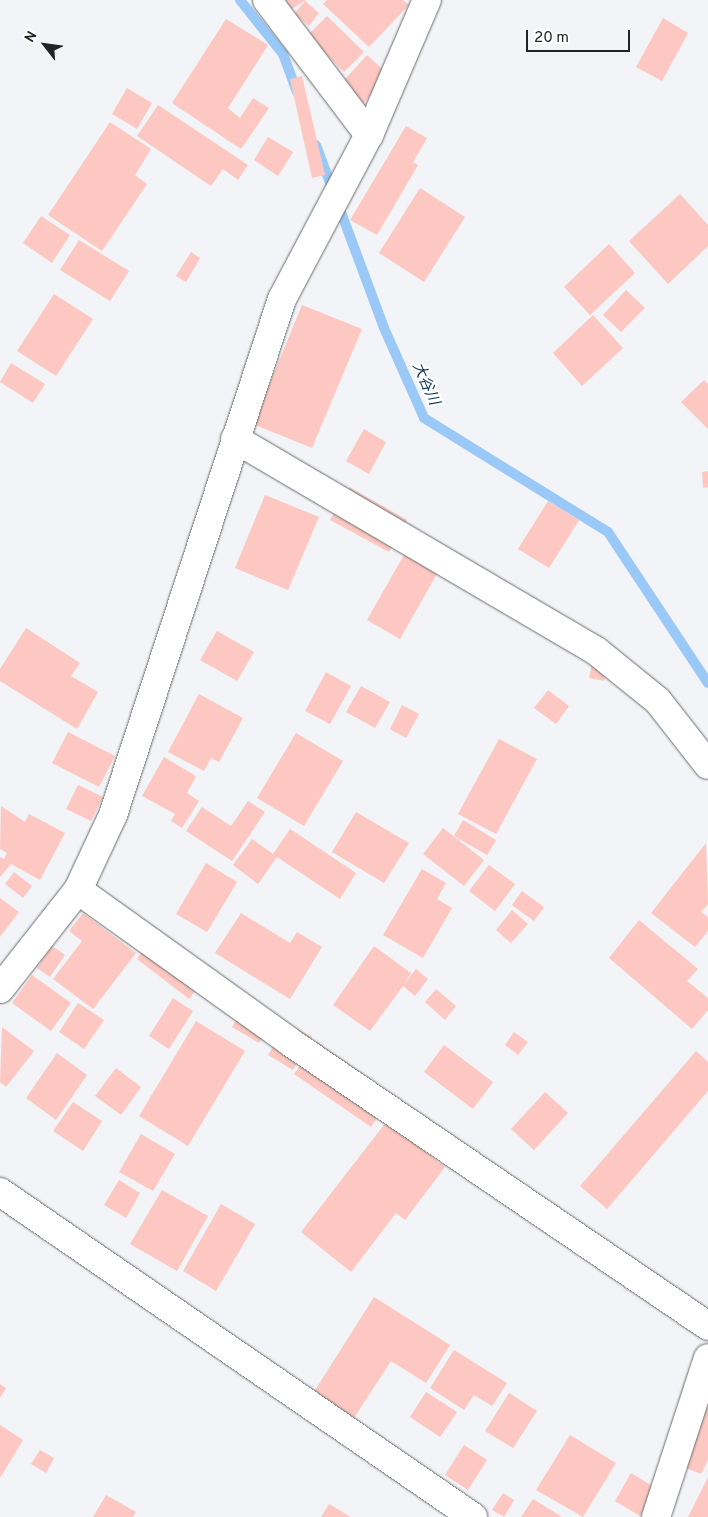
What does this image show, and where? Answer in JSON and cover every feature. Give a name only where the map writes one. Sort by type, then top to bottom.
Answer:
[{"type":"street","points":[[267,0],[369,135]]},
{"type":"street","points":[[0,988],[78,890],[113,815],[282,299],[369,135],[427,0]]},
{"type":"street","points":[[235,440],[595,650],[658,701],[708,765]]},
{"type":"street","points":[[78,890],[290,1042],[708,1326]]},
{"type":"street","points":[[0,1192],[473,1517]]},
{"type":"street","points":[[656,1517],[708,1358]]},
{"type":"building","points":[[284,0],[306,0],[290,10]]},
{"type":"building","points":[[327,0],[403,0],[409,5],[369,47],[323,4]]},
{"type":"building","points":[[305,1],[319,13],[309,26],[294,14]]},
{"type":"building","points":[[327,16],[364,52],[344,72],[307,36]]},
{"type":"building","points":[[663,18],[688,33],[662,81],[636,67]]},
{"type":"building","points":[[226,19],[268,45],[228,108],[240,118],[253,98],[269,108],[241,149],[172,103]]},
{"type":"building","points":[[367,55],[389,75],[349,119],[327,99]]},
{"type":"building","points":[[302,76],[325,175],[312,178],[290,79]]},
{"type":"building","points":[[127,88],[152,103],[137,129],[112,114]]},
{"type":"building","points":[[158,105],[248,165],[238,180],[223,169],[211,186],[137,136]]},
{"type":"building","points":[[110,122],[151,149],[135,175],[147,184],[102,251],[48,215]]},
{"type":"building","points":[[406,126],[427,138],[413,162],[418,165],[377,235],[350,220]]},
{"type":"building","points":[[268,137],[293,152],[278,176],[254,160]]},
{"type":"building","points":[[420,188],[465,217],[424,282],[379,253]]},
{"type":"building","points":[[680,194],[708,225],[708,246],[668,284],[629,241]]},
{"type":"building","points":[[41,216],[70,235],[52,263],[23,243]]},
{"type":"building","points":[[79,240],[129,271],[110,301],[60,270]]},
{"type":"building","points":[[609,244],[635,273],[590,315],[564,287]]},
{"type":"building","points":[[191,252],[200,258],[186,282],[176,276]]},
{"type":"building","points":[[626,290],[645,308],[621,332],[603,315]]},
{"type":"building","points":[[54,294],[93,319],[56,376],[17,351]]},
{"type":"building","points":[[302,305],[362,329],[312,448],[253,424]]},
{"type":"building","points":[[593,315],[623,348],[582,386],[553,353]]},
{"type":"building","points":[[11,363],[45,384],[33,403],[0,382]]},
{"type":"building","points":[[704,380],[708,384],[708,429],[681,402]]},
{"type":"building","points":[[364,429],[386,442],[369,474],[346,461]]},
{"type":"building","points":[[708,471],[708,487],[703,488],[702,472]]},
{"type":"building","points":[[349,487],[407,520],[389,552],[330,520]]},
{"type":"building","points":[[265,495],[319,517],[288,590],[235,568]]},
{"type":"building","points":[[548,501],[579,520],[549,568],[518,549]]},
{"type":"building","points":[[405,553],[438,572],[400,639],[367,620]]},
{"type":"building","points":[[26,628],[80,663],[71,676],[98,692],[77,729],[0,681],[0,669]]},
{"type":"building","points":[[217,631],[254,652],[237,681],[200,660]]},
{"type":"building","points":[[595,649],[610,652],[604,681],[589,678]]},
{"type":"building","points":[[326,672],[351,686],[330,724],[305,711]]},
{"type":"building","points":[[361,686],[390,702],[375,728],[346,712]]},
{"type":"building","points":[[548,690],[569,706],[556,724],[534,708]]},
{"type":"building","points":[[199,694],[243,718],[219,762],[211,758],[204,771],[168,752]]},
{"type":"building","points":[[402,705],[419,714],[406,738],[390,729]]},
{"type":"building","points":[[68,732],[115,756],[99,787],[52,763]]},
{"type":"building","points":[[296,733],[343,761],[304,826],[257,798]]},
{"type":"building","points":[[499,739],[537,759],[496,834],[458,814]]},
{"type":"building","points":[[164,757],[196,776],[187,793],[199,801],[182,828],[171,821],[175,814],[142,796]]},
{"type":"building","points":[[78,785],[103,797],[91,821],[66,809]]},
{"type":"building","points":[[248,801],[265,812],[232,861],[186,831],[202,807],[231,826]]},
{"type":"building","points":[[1,806],[25,822],[29,814],[65,833],[40,880],[11,864],[0,877],[0,857],[4,859],[7,853],[0,849]]},
{"type":"building","points":[[356,812],[409,843],[384,883],[332,852]]},
{"type":"building","points":[[463,820],[496,840],[487,855],[454,836]]},
{"type":"building","points":[[443,828],[484,860],[464,886],[423,854]]},
{"type":"building","points":[[290,829],[356,873],[340,899],[277,857],[258,884],[233,865],[252,839],[273,854]]},
{"type":"building","points":[[706,843],[708,904],[701,912],[708,917],[708,931],[695,947],[651,913]]},
{"type":"building","points":[[206,863],[237,882],[207,932],[176,914]]},
{"type":"building","points":[[489,865],[515,884],[495,911],[469,891]]},
{"type":"building","points":[[422,869],[446,883],[437,899],[452,908],[423,958],[383,935]]},
{"type":"building","points":[[14,872],[32,886],[23,898],[5,884]]},
{"type":"building","points":[[522,891],[544,907],[534,921],[512,905]]},
{"type":"building","points":[[0,898],[19,912],[0,937]]},
{"type":"building","points":[[512,910],[528,924],[511,943],[496,930]]},
{"type":"building","points":[[83,913],[136,953],[93,1009],[53,979],[82,941],[69,931]]},
{"type":"building","points":[[241,913],[290,943],[297,932],[322,947],[290,999],[215,953]]},
{"type":"building","points":[[639,920],[698,969],[687,981],[708,998],[708,1010],[692,1029],[609,958]]},
{"type":"building","points":[[156,935],[208,974],[189,999],[137,959]]},
{"type":"building","points":[[52,946],[65,955],[50,977],[37,968]]},
{"type":"building","points":[[374,946],[411,973],[404,984],[416,969],[428,979],[415,996],[403,986],[370,1031],[333,1005]]},
{"type":"building","points":[[32,975],[71,1003],[51,1031],[12,1003]]},
{"type":"building","points":[[436,989],[456,1006],[445,1020],[425,1002]]},
{"type":"building","points":[[173,998],[193,1011],[169,1049],[149,1036]]},
{"type":"building","points":[[248,999],[276,1016],[259,1043],[232,1027]]},
{"type":"building","points":[[78,1003],[104,1020],[84,1049],[59,1032]]},
{"type":"building","points":[[196,1021],[245,1051],[188,1146],[139,1116]]},
{"type":"building","points":[[287,1023],[312,1037],[293,1070],[268,1055]]},
{"type":"building","points":[[2,1027],[34,1051],[6,1087],[0,1082]]},
{"type":"building","points":[[514,1032],[528,1042],[518,1055],[505,1045]]},
{"type":"building","points":[[317,1042],[393,1095],[371,1127],[294,1074]]},
{"type":"building","points":[[444,1045],[493,1082],[473,1109],[424,1072]]},
{"type":"building","points":[[696,1051],[708,1062],[708,1091],[607,1209],[580,1186]]},
{"type":"building","points":[[57,1053],[87,1075],[56,1120],[26,1098]]},
{"type":"building","points":[[116,1068],[141,1087],[121,1115],[95,1096]]},
{"type":"building","points":[[545,1092],[568,1113],[534,1150],[511,1129]]},
{"type":"building","points":[[73,1102],[102,1121],[83,1151],[53,1131]]},
{"type":"building","points":[[387,1121],[445,1167],[405,1220],[396,1213],[351,1272],[301,1232]]},
{"type":"building","points":[[141,1134],[175,1154],[153,1191],[119,1172]]},
{"type":"building","points":[[119,1180],[140,1193],[126,1218],[104,1205]]},
{"type":"building","points":[[162,1190],[208,1216],[177,1271],[130,1244]]},
{"type":"building","points":[[221,1204],[255,1224],[216,1291],[183,1271]]},
{"type":"building","points":[[374,1297],[450,1345],[426,1383],[391,1361],[352,1421],[312,1395]]},
{"type":"building","points":[[454,1350],[507,1383],[492,1406],[474,1395],[464,1410],[430,1388]]},
{"type":"building","points":[[0,1384],[6,1388],[0,1398]]},
{"type":"building","points":[[708,1385],[708,1460],[701,1474],[679,1465]]},
{"type":"building","points":[[426,1392],[457,1412],[440,1437],[410,1417]]},
{"type":"building","points":[[509,1393],[537,1411],[513,1448],[485,1431]]},
{"type":"building","points":[[0,1425],[23,1440],[0,1478]]},
{"type":"building","points":[[570,1435],[616,1463],[583,1517],[536,1490]]},
{"type":"building","points":[[464,1445],[487,1460],[468,1490],[445,1475]]},
{"type":"building","points":[[40,1450],[54,1458],[46,1473],[31,1464]]},
{"type":"building","points":[[631,1473],[657,1489],[640,1516],[615,1501]]},
{"type":"building","points":[[708,1477],[708,1517],[688,1517]]},
{"type":"building","points":[[503,1493],[514,1500],[504,1517],[492,1510]]},
{"type":"building","points":[[106,1495],[136,1512],[133,1517],[93,1517]]},
{"type":"building","points":[[533,1499],[562,1517],[521,1517]]},
{"type":"building","points":[[329,1504],[351,1517],[321,1517]]},
{"type":"waterway","name":"大谷川","points":[[240,0],[283,54],[297,92]]},
{"type":"waterway","name":"大谷川","points":[[316,145],[384,328],[424,418],[608,532],[708,683]]}]
